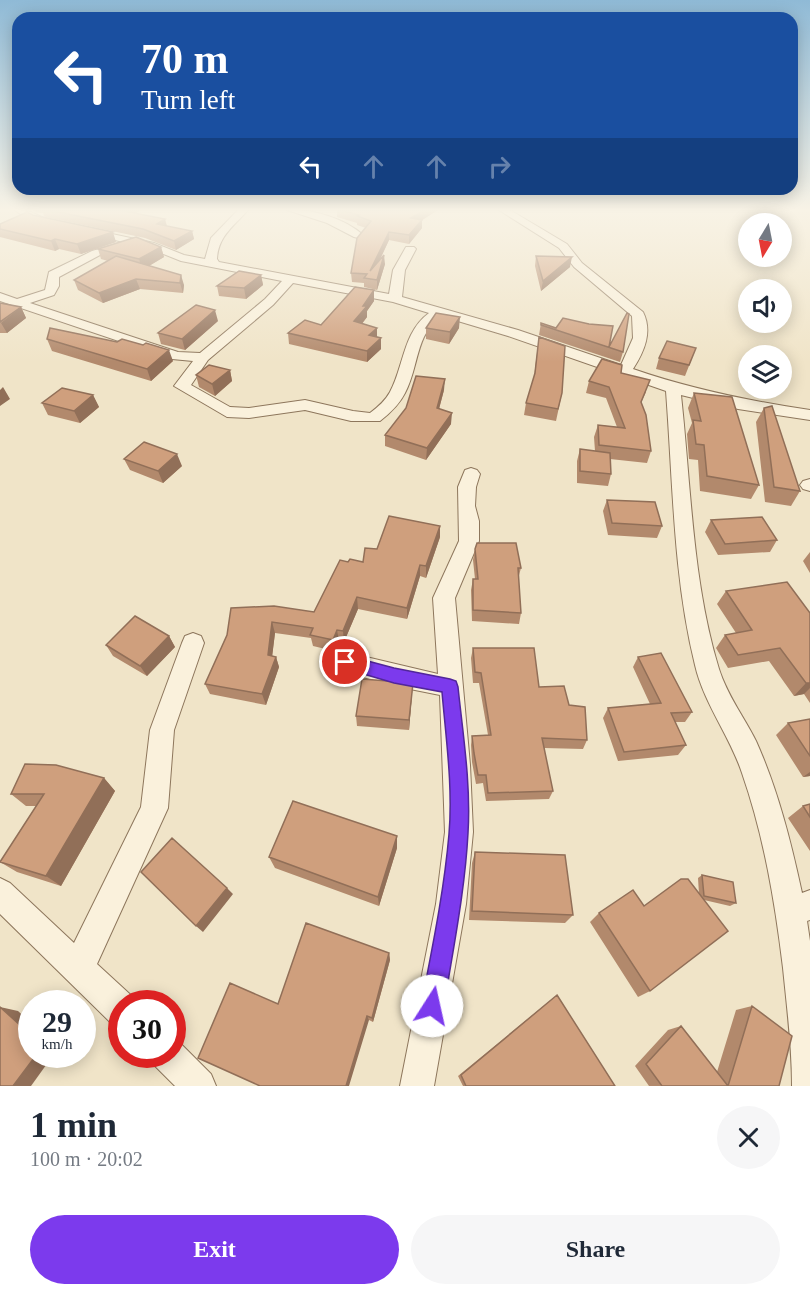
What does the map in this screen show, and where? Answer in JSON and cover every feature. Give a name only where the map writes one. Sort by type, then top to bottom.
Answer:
[{"type":"street","points":[[19,302],[50,292],[53,286],[53,275],[81,261]]},
{"type":"street","points":[[194,261],[395,299],[513,333],[673,388],[738,404],[810,414]]},
{"type":"street","points":[[212,261],[216,265]]},
{"type":"street","points":[[395,299],[399,270],[404,261]]},
{"type":"street","points":[[575,261],[638,315],[642,326],[641,339],[634,357],[624,372]]},
{"type":"street","points":[[289,279],[269,302],[203,357],[182,386],[226,412],[249,413],[305,405],[351,416],[374,418],[392,401],[423,324],[439,312]]},
{"type":"street","points":[[0,297],[177,356],[203,357]]},
{"type":"street","points":[[673,388],[691,577],[707,667],[718,699],[751,759],[800,909],[810,1051],[809,1086]]},
{"type":"street","points":[[417,1086],[451,904],[459,832],[458,765],[444,598],[469,541],[470,521],[466,506],[467,487],[471,474]]},
{"type":"street","points":[[78,968],[154,808],[162,730],[193,643]]},
{"type":"street","points":[[345,662],[394,676],[450,687]]},
{"type":"street","points":[[0,893],[108,997]]},
{"type":"street","points":[[181,1068],[199,1086]]},
{"type":"building","points":[[108,261],[132,261],[181,275],[180,283],[136,279],[99,293],[74,280]]},
{"type":"building","points":[[353,261],[375,261],[370,271],[379,261],[382,261],[377,280],[364,278],[367,274],[351,273]]},
{"type":"building","points":[[537,261],[568,261],[543,281]]},
{"type":"building","points":[[239,271],[261,275],[244,288],[217,286]]},
{"type":"building","points":[[355,287],[374,290],[363,306],[367,306],[354,321],[377,328],[369,335],[381,338],[367,351],[288,333],[305,320],[321,325]]},
{"type":"building","points":[[0,303],[21,307],[0,322]]},
{"type":"building","points":[[196,305],[215,310],[182,339],[158,333]]},
{"type":"building","points":[[436,313],[460,317],[450,332],[426,328]]},
{"type":"building","points":[[627,313],[629,314],[623,352],[541,325],[541,323],[556,328],[563,318],[589,324],[613,326],[609,347]]},
{"type":"building","points":[[50,328],[117,342],[122,339],[143,345],[146,343],[169,350],[147,369],[47,339]]},
{"type":"building","points":[[539,337],[565,346],[562,393],[558,409],[526,403],[535,373]]},
{"type":"building","points":[[667,341],[696,348],[689,365],[659,358]]},
{"type":"building","points":[[602,359],[622,365],[621,373],[650,380],[641,402],[646,415],[651,451],[599,445],[598,425],[625,428],[609,387],[589,381]]},
{"type":"building","points":[[209,365],[230,370],[212,384],[196,375]]},
{"type":"building","points":[[416,376],[445,379],[437,408],[452,413],[427,448],[385,435],[406,408]]},
{"type":"building","points":[[62,388],[93,395],[74,411],[42,403]]},
{"type":"building","points":[[694,393],[732,397],[759,485],[707,476],[704,445],[696,444],[693,420],[701,421]]},
{"type":"building","points":[[772,406],[800,491],[774,487],[764,408]]},
{"type":"building","points":[[144,442],[177,454],[158,471],[124,459]]},
{"type":"building","points":[[580,449],[610,453],[611,474],[580,471]]},
{"type":"building","points":[[607,500],[655,502],[662,526],[612,523]]},
{"type":"building","points":[[389,516],[440,526],[426,566],[420,565],[407,608],[357,597],[343,631],[337,630],[333,640],[310,635],[313,628],[272,622],[268,655],[276,657],[262,694],[205,684],[227,635],[231,608],[274,606],[314,612],[340,560],[348,562],[350,559],[363,562],[365,548],[377,549]]},
{"type":"building","points":[[762,517],[777,540],[725,544],[711,520]]},
{"type":"building","points":[[477,543],[516,543],[521,568],[518,568],[521,613],[473,610],[473,579],[478,579],[475,549]]},
{"type":"building","points":[[787,582],[810,613],[810,683],[806,683],[780,648],[738,655],[725,635],[752,630],[726,591]]},
{"type":"building","points":[[135,616],[169,636],[140,666],[106,645]]},
{"type":"building","points":[[473,648],[534,648],[539,687],[564,686],[569,705],[585,707],[587,740],[542,738],[553,791],[488,793],[486,775],[478,775],[472,736],[491,735],[481,673],[475,672]]},
{"type":"building","points":[[661,653],[692,712],[671,713],[686,745],[624,752],[608,708],[661,703],[638,657]]},
{"type":"building","points":[[362,679],[413,683],[409,720],[356,716]]},
{"type":"building","points":[[810,719],[810,756],[788,723]]},
{"type":"building","points":[[25,764],[56,765],[104,778],[46,876],[0,862],[44,794],[11,794]]},
{"type":"building","points":[[293,801],[397,836],[378,897],[269,857]]},
{"type":"building","points":[[810,804],[810,817],[803,806]]},
{"type":"building","points":[[172,838],[227,888],[196,926],[141,872]]},
{"type":"building","points":[[475,852],[565,855],[573,915],[472,911]]},
{"type":"building","points":[[702,875],[733,882],[736,903],[704,896]]},
{"type":"building","points":[[681,879],[688,879],[728,931],[650,991],[599,913],[633,890],[644,906]]},
{"type":"building","points":[[306,923],[389,953],[372,1018],[367,1016],[346,1086],[260,1086],[198,1058],[230,983],[278,1004]]},
{"type":"building","points":[[557,995],[615,1086],[466,1086],[461,1075]]},
{"type":"building","points":[[752,1006],[792,1036],[779,1086],[728,1086]]},
{"type":"building","points":[[0,1007],[18,1023],[18,1068],[26,1068],[13,1086],[0,1086]]},
{"type":"building","points":[[681,1026],[728,1086],[662,1086],[646,1064]]},
{"type":"route","points":[[345,662],[394,676],[450,687],[458,765],[459,832],[451,904],[432,1006]]}]
